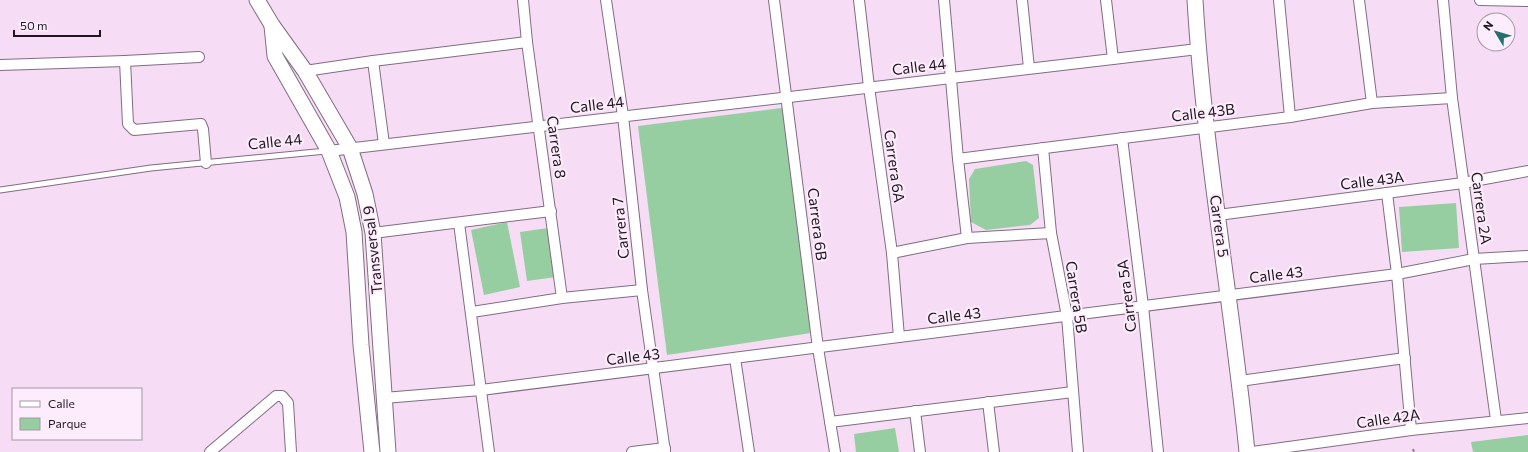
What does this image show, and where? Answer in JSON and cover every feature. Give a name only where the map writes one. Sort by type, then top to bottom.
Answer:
[{"type":"street","name":"Transversal 9","points":[[257,0],[272,25],[305,71],[350,148],[365,194],[373,233],[388,452]]},
{"type":"street","name":"Carrera 8","points":[[523,0],[527,42],[562,298]]},
{"type":"street","name":"Carrera 7","points":[[606,0],[623,116],[642,290],[665,450]]},
{"type":"street","name":"Carrera 6B","points":[[774,0],[818,348],[835,452]]},
{"type":"street","name":"Carrera 6A","points":[[859,0],[869,87],[892,253],[899,337]]},
{"type":"street","points":[[944,0],[958,159],[967,238]]},
{"type":"street","points":[[1022,0],[1029,68]]},
{"type":"street","points":[[1106,0],[1113,59]]},
{"type":"street","name":"Carrera 5","points":[[1195,0],[1205,127],[1229,295],[1247,452]]},
{"type":"street","points":[[1279,0],[1290,117]]},
{"type":"street","points":[[1359,0],[1372,103]]},
{"type":"street","name":"Carrera 2A","points":[[1443,0],[1452,98],[1496,420]]},
{"type":"street","points":[[1480,0],[1528,3]]},
{"type":"street","name":"Transversal 9","points":[[272,25],[275,56],[329,151],[347,197],[354,232],[362,345],[372,452]]},
{"type":"street","points":[[305,71],[527,42]]},
{"type":"street","name":"Calle 44","points":[[329,151],[1198,49]]},
{"type":"street","points":[[0,65],[200,57]]},
{"type":"street","points":[[124,61],[128,124],[130,128],[134,130],[200,124],[203,128],[206,163]]},
{"type":"street","points":[[373,61],[384,144]]},
{"type":"street","name":"Calle 43B","points":[[958,159],[1290,117],[1372,103],[1452,98]]},
{"type":"street","name":"Carrera 5A","points":[[1122,138],[1143,306],[1158,452]]},
{"type":"street","name":"Carrera 5B","points":[[1043,148],[1051,233],[1067,316],[1078,452]]},
{"type":"street","name":"Calle 43A","points":[[1218,215],[1463,183],[1528,171]]},
{"type":"street","points":[[1387,193],[1397,274],[1411,430]]},
{"type":"street","points":[[373,233],[551,211]]},
{"type":"street","points":[[459,223],[472,312],[489,452]]},
{"type":"street","points":[[892,253],[967,238],[1051,233]]},
{"type":"street","name":"Calle 43","points":[[384,398],[482,390],[1397,274],[1474,259],[1528,256]]},
{"type":"street","points":[[472,312],[562,298],[642,290]]},
{"type":"street","points":[[735,358],[749,452]]},
{"type":"street","points":[[1240,381],[1405,358]]},
{"type":"street","points":[[830,422],[1073,392]]},
{"type":"street","points":[[210,452],[276,396],[282,396],[288,403],[291,452]]},
{"type":"street","points":[[988,402],[994,452]]},
{"type":"street","points":[[916,411],[920,452]]},
{"type":"street","name":"Calle 42A","points":[[1252,452],[1411,430],[1496,420],[1528,418]]},
{"type":"street","points":[[632,452],[665,450]]},
{"type":"lane","name":"Calle 44","points":[[0,190],[151,168],[329,151]]},
{"type":"green space","points":[[789,107],[811,333],[667,355],[638,126]]},
{"type":"green space","points":[[1026,161],[1033,165],[1039,218],[1030,225],[986,230],[971,222],[969,179],[975,169]]},
{"type":"green space","points":[[1456,203],[1459,248],[1402,252],[1399,207]]},
{"type":"green space","points":[[507,222],[520,287],[484,295],[471,230]]},
{"type":"green space","points":[[548,228],[556,277],[527,281],[520,232]]},
{"type":"green space","points":[[895,428],[899,452],[856,452],[854,434]]},
{"type":"green space","points":[[1528,435],[1528,452],[1473,452],[1471,442]]}]
